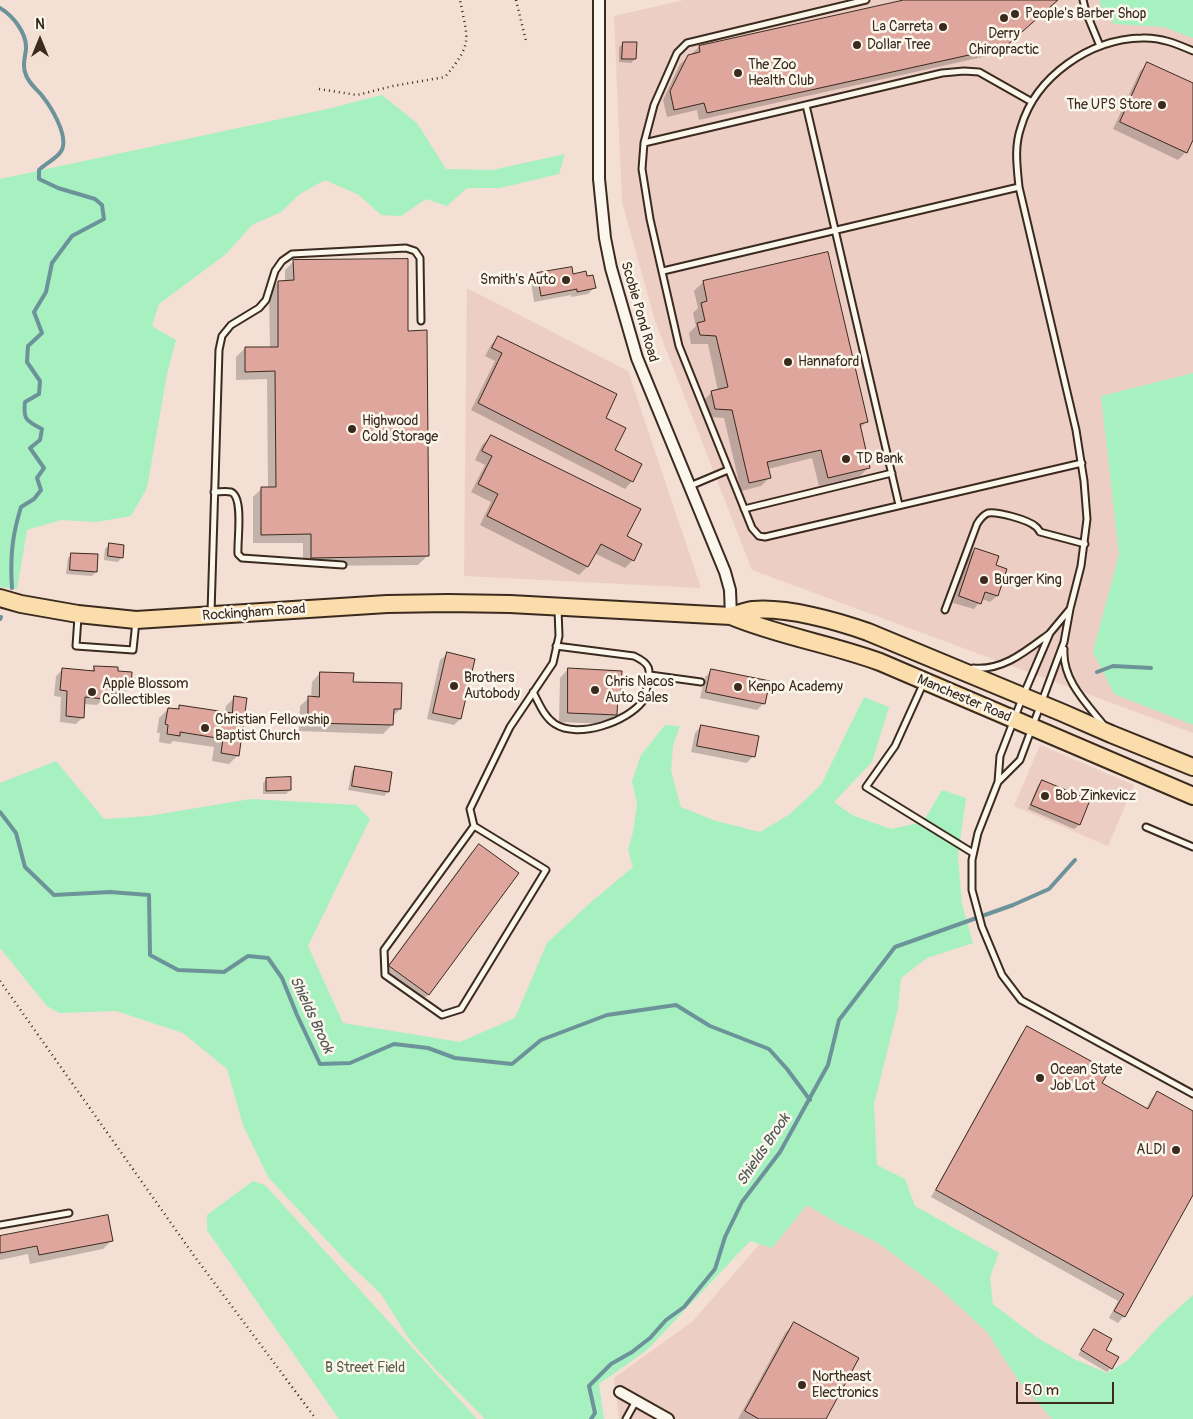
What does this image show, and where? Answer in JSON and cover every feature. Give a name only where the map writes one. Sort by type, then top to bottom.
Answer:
[{"type":"main road","name":"Rockingham Road","points":[[0,598],[21,604],[78,614],[136,620],[387,604],[510,604]]},
{"type":"main road","name":"Manchester Road","points":[[510,604],[731,616],[778,633],[857,654],[1193,796]]},
{"type":"main road","name":"Manchester Road","points":[[731,616],[753,610],[767,610],[840,622],[1193,767]]},
{"type":"street","name":"Scobie Pond Road","points":[[599,0],[598,148],[601,209],[605,238],[619,298],[637,358],[725,572],[730,590],[731,616]]},
{"type":"street","points":[[620,1392],[668,1419]]},
{"type":"lane","points":[[866,0],[687,43],[677,54],[654,105],[644,143],[642,169],[650,219],[679,346],[755,533],[765,537],[1082,463]]},
{"type":"lane","points":[[1082,0],[1100,46]]},
{"type":"lane","points":[[998,782],[1020,760],[1064,642],[1081,566],[1087,520],[1082,463],[1076,430],[1019,187],[1016,157],[1017,142],[1025,115],[1032,102],[1057,72],[1088,51],[1100,46],[1143,38],[1165,41],[1193,51]]},
{"type":"lane","points":[[644,143],[942,73],[979,72],[1032,102]]},
{"type":"lane","points":[[806,105],[899,505]]},
{"type":"lane","points":[[663,271],[1019,187]]},
{"type":"lane","points":[[211,616],[219,350],[222,336],[231,325],[259,308],[266,300],[275,271],[282,261],[292,254],[406,248],[415,251],[420,258],[421,321]]},
{"type":"lane","points":[[690,486],[728,470]]},
{"type":"lane","points":[[744,509],[892,474]]},
{"type":"lane","points":[[214,492],[230,492],[236,497],[238,505],[238,554],[242,558],[344,565]]},
{"type":"lane","points":[[945,610],[977,524],[983,516],[1000,513],[1032,523],[1040,532],[1085,544]]},
{"type":"lane","points":[[474,826],[384,950],[385,975],[442,1015],[461,1009],[546,870],[474,826],[470,809],[510,727],[552,663],[559,636],[558,606]]},
{"type":"lane","points":[[952,667],[983,669],[997,666],[1021,654],[1050,633],[1070,609]]},
{"type":"lane","points":[[78,614],[76,646],[134,650],[136,620]]},
{"type":"lane","points":[[1050,633],[1000,756],[998,782],[980,827],[973,853],[971,874],[975,906],[1002,974],[1021,1000],[1193,1094]]},
{"type":"lane","points":[[1064,642],[1064,664],[1072,683],[1111,734]]},
{"type":"lane","points":[[533,692],[547,717],[569,730],[601,727],[614,721],[644,700],[650,675],[649,667],[645,661],[634,656],[556,646]]},
{"type":"lane","points":[[650,675],[701,682]]},
{"type":"lane","points":[[924,682],[896,746],[866,787],[973,853]]},
{"type":"lane","points":[[1146,827],[1193,847]]},
{"type":"lane","points":[[0,1225],[69,1213]]},
{"type":"lane","points":[[626,1419],[636,1401]]},
{"type":"path","points":[[319,89],[356,95],[445,77],[466,49],[467,36],[460,0]]},
{"type":"path","points":[[516,0],[526,41]]},
{"type":"path","points":[[0,981],[195,1257],[316,1419]]},
{"type":"shaded area","points":[[684,0],[1193,0],[1193,733],[752,570],[655,321],[622,202],[614,16]]},
{"type":"shaded area","points":[[467,288],[628,371],[701,588],[464,576]]},
{"type":"shaded area","points":[[1040,745],[1134,785],[1108,846],[1014,806]]},
{"type":"shaded area","points":[[816,1164],[1082,1419],[619,1419],[614,1378],[693,1321],[757,1247]]},
{"type":"green space","points":[[1099,0],[1193,0],[1193,38],[1164,27],[1114,24]]},
{"type":"green space","points":[[382,95],[417,123],[446,169],[492,170],[565,154],[559,174],[500,188],[467,188],[447,206],[426,199],[401,216],[381,215],[359,195],[325,180],[300,194],[281,212],[252,225],[226,254],[159,304],[152,326],[176,340],[167,374],[147,488],[131,516],[96,522],[61,520],[27,530],[17,589],[0,587],[0,179],[327,109]]},
{"type":"green space","points":[[1193,373],[1193,725],[1114,694],[1093,652],[1119,555],[1101,396]]},
{"type":"green space","points":[[864,697],[889,707],[872,762],[834,802],[852,815],[891,829],[923,822],[942,790],[966,798],[958,856],[962,904],[973,943],[927,958],[901,978],[898,1008],[874,1104],[877,1165],[905,1179],[915,1206],[999,1253],[990,1277],[993,1304],[1036,1337],[1074,1359],[1107,1373],[1127,1361],[1160,1325],[1193,1295],[1193,1419],[1052,1419],[1018,1380],[987,1332],[938,1287],[878,1243],[837,1223],[807,1205],[772,1248],[750,1241],[647,1350],[599,1384],[604,1419],[485,1419],[435,1369],[409,1339],[381,1294],[345,1260],[268,1177],[243,1125],[227,1069],[183,1033],[116,1011],[59,1013],[47,1006],[0,948],[0,783],[56,761],[104,819],[149,816],[251,799],[356,805],[370,819],[308,946],[343,1023],[460,1042],[515,1018],[547,943],[633,867],[628,850],[637,804],[632,781],[641,755],[665,725],[680,726],[673,746],[671,771],[681,807],[716,821],[760,832],[790,814],[821,785]]},
{"type":"green space","name":"B Street Field","points":[[253,1181],[265,1185],[477,1419],[339,1419],[207,1230],[207,1215]]},
{"type":"building","points":[[904,0],[1058,0],[1005,47],[707,113],[704,103],[674,110],[670,91],[688,55],[700,52],[699,46]]},
{"type":"building","points":[[623,42],[637,42],[636,59],[622,59]]},
{"type":"building","points":[[1147,62],[1193,83],[1193,140],[1187,153],[1120,122]]},
{"type":"building","name":"Hannaford","points":[[828,252],[868,422],[860,424],[870,468],[828,478],[821,450],[767,462],[771,478],[749,483],[732,410],[715,409],[711,391],[728,387],[716,336],[700,335],[697,323],[705,321],[701,303],[707,301],[703,281]]},
{"type":"building","name":"Highwood Cold Storage","points":[[408,259],[408,331],[427,330],[429,556],[311,558],[311,534],[261,535],[261,487],[276,487],[275,371],[245,372],[245,347],[278,347],[278,281],[294,280],[293,260]]},
{"type":"building","name":"Smith's Auto","points":[[572,267],[573,274],[586,271],[587,276],[593,275],[596,288],[577,292],[577,289],[541,296],[537,273]]},
{"type":"building","points":[[498,336],[617,394],[606,418],[626,428],[615,450],[642,464],[633,482],[478,403],[502,353],[492,348]]},
{"type":"building","points":[[491,435],[641,509],[627,536],[642,544],[634,561],[601,544],[588,567],[487,516],[498,494],[478,484],[492,456],[482,451]]},
{"type":"building","points":[[109,543],[124,545],[123,558],[108,556]]},
{"type":"building","name":"Burger King","points":[[975,548],[999,556],[996,565],[1007,569],[998,596],[985,592],[981,604],[959,596]]},
{"type":"building","points":[[71,553],[98,554],[97,572],[70,570]]},
{"type":"building","name":"Brothers Autobody","points":[[447,652],[475,659],[461,719],[433,713]]},
{"type":"building","name":"Apple Blossom Collectibles","points":[[94,666],[118,667],[118,671],[132,672],[131,688],[117,687],[117,694],[105,693],[105,699],[85,697],[84,718],[66,716],[67,691],[60,690],[62,668],[94,671]]},
{"type":"building","name":"Chris Nacos Auto Sales","points":[[568,668],[622,671],[617,715],[568,713]]},
{"type":"building","name":"Kenpo Academy","points":[[711,669],[770,681],[765,704],[706,692]]},
{"type":"building","points":[[320,672],[354,673],[353,682],[402,683],[401,709],[394,709],[393,725],[308,723],[308,696],[319,697]]},
{"type":"building","name":"Christian Fellowship Baptist Church","points":[[234,696],[247,698],[239,756],[221,753],[223,739],[180,732],[180,736],[167,734],[168,725],[165,724],[168,708],[179,709],[179,705],[232,713]]},
{"type":"building","points":[[701,725],[759,736],[755,757],[697,746]]},
{"type":"building","points":[[355,766],[392,772],[389,792],[352,786]]},
{"type":"building","points":[[291,777],[291,790],[266,791],[266,778]]},
{"type":"building","points":[[1042,780],[1090,800],[1080,825],[1031,805]]},
{"type":"building","points":[[479,844],[519,873],[429,995],[389,966]]},
{"type":"building","points":[[1027,1026],[1109,1071],[1102,1083],[1148,1109],[1157,1091],[1193,1111],[1193,1195],[1125,1317],[1114,1311],[1124,1294],[936,1190]]},
{"type":"building","points":[[108,1215],[113,1241],[39,1255],[37,1246],[0,1253],[0,1236]]},
{"type":"building","name":"Northeast Electronics","points":[[794,1322],[859,1358],[826,1419],[759,1419],[745,1411]]},
{"type":"building","points":[[1094,1329],[1112,1339],[1106,1350],[1119,1357],[1112,1369],[1081,1350]]},
{"type":"waterway","name":"Shields Brook","points":[[0,8],[14,20],[22,31],[26,43],[24,65],[26,75],[50,107],[62,134],[62,150],[39,170],[39,179],[58,188],[95,199],[102,205],[104,219],[72,236],[52,263],[46,292],[34,312],[42,333],[28,346],[27,362],[40,381],[39,394],[25,402],[25,416],[32,424],[42,429],[40,440],[30,448],[44,468],[37,478],[41,490],[34,499],[21,507],[18,518],[12,547],[12,588]]},
{"type":"waterway","points":[[1097,672],[1113,666],[1151,668]]},
{"type":"waterway","name":"Shields Brook","points":[[0,812],[16,833],[25,867],[54,895],[110,892],[149,895],[150,955],[178,970],[224,972],[248,956],[268,958],[282,978],[320,1064],[350,1063],[394,1044],[428,1048],[455,1058],[512,1064],[541,1040],[607,1015],[676,1005],[710,1026],[769,1049],[810,1100]]},
{"type":"waterway","name":"Shields Brook","points":[[591,1419],[595,1413],[589,1386],[611,1364],[632,1352],[650,1338],[666,1320],[684,1307],[715,1269],[725,1237],[742,1202],[780,1152],[828,1065],[839,1020],[895,947],[1013,905],[1049,889],[1075,860]]},
{"type":"place","name":"People's Barber Shop","points":[[1015,14]]},
{"type":"place","name":"Derry Chiropractic","points":[[1004,18]]},
{"type":"place","name":"La Carreta","points":[[943,27]]},
{"type":"place","name":"Dollar Tree","points":[[857,45]]},
{"type":"place","name":"The Zoo Health Club","points":[[738,73]]},
{"type":"place","name":"The UPS Store","points":[[1162,105]]},
{"type":"place","name":"Smith's Auto","points":[[566,280]]},
{"type":"place","name":"Hannaford","points":[[788,362]]},
{"type":"place","name":"Highwood Cold Storage","points":[[352,429]]},
{"type":"place","name":"TD Bank","points":[[846,459]]},
{"type":"place","name":"Burger King","points":[[984,580]]},
{"type":"place","name":"Brothers Autobody","points":[[454,686]]},
{"type":"place","name":"Kenpo Academy","points":[[738,687]]},
{"type":"place","name":"Chris Nacos Auto Sales","points":[[595,690]]},
{"type":"place","name":"Apple Blossom Collectibles","points":[[92,692]]},
{"type":"place","name":"Christian Fellowship Baptist Church","points":[[205,728]]},
{"type":"place","name":"Bob Zinkevicz","points":[[1045,796]]},
{"type":"place","name":"Ocean State Job Lot","points":[[1040,1078]]},
{"type":"place","name":"ALDI","points":[[1176,1150]]},
{"type":"place","name":"Northeast Electronics","points":[[802,1385]]}]
